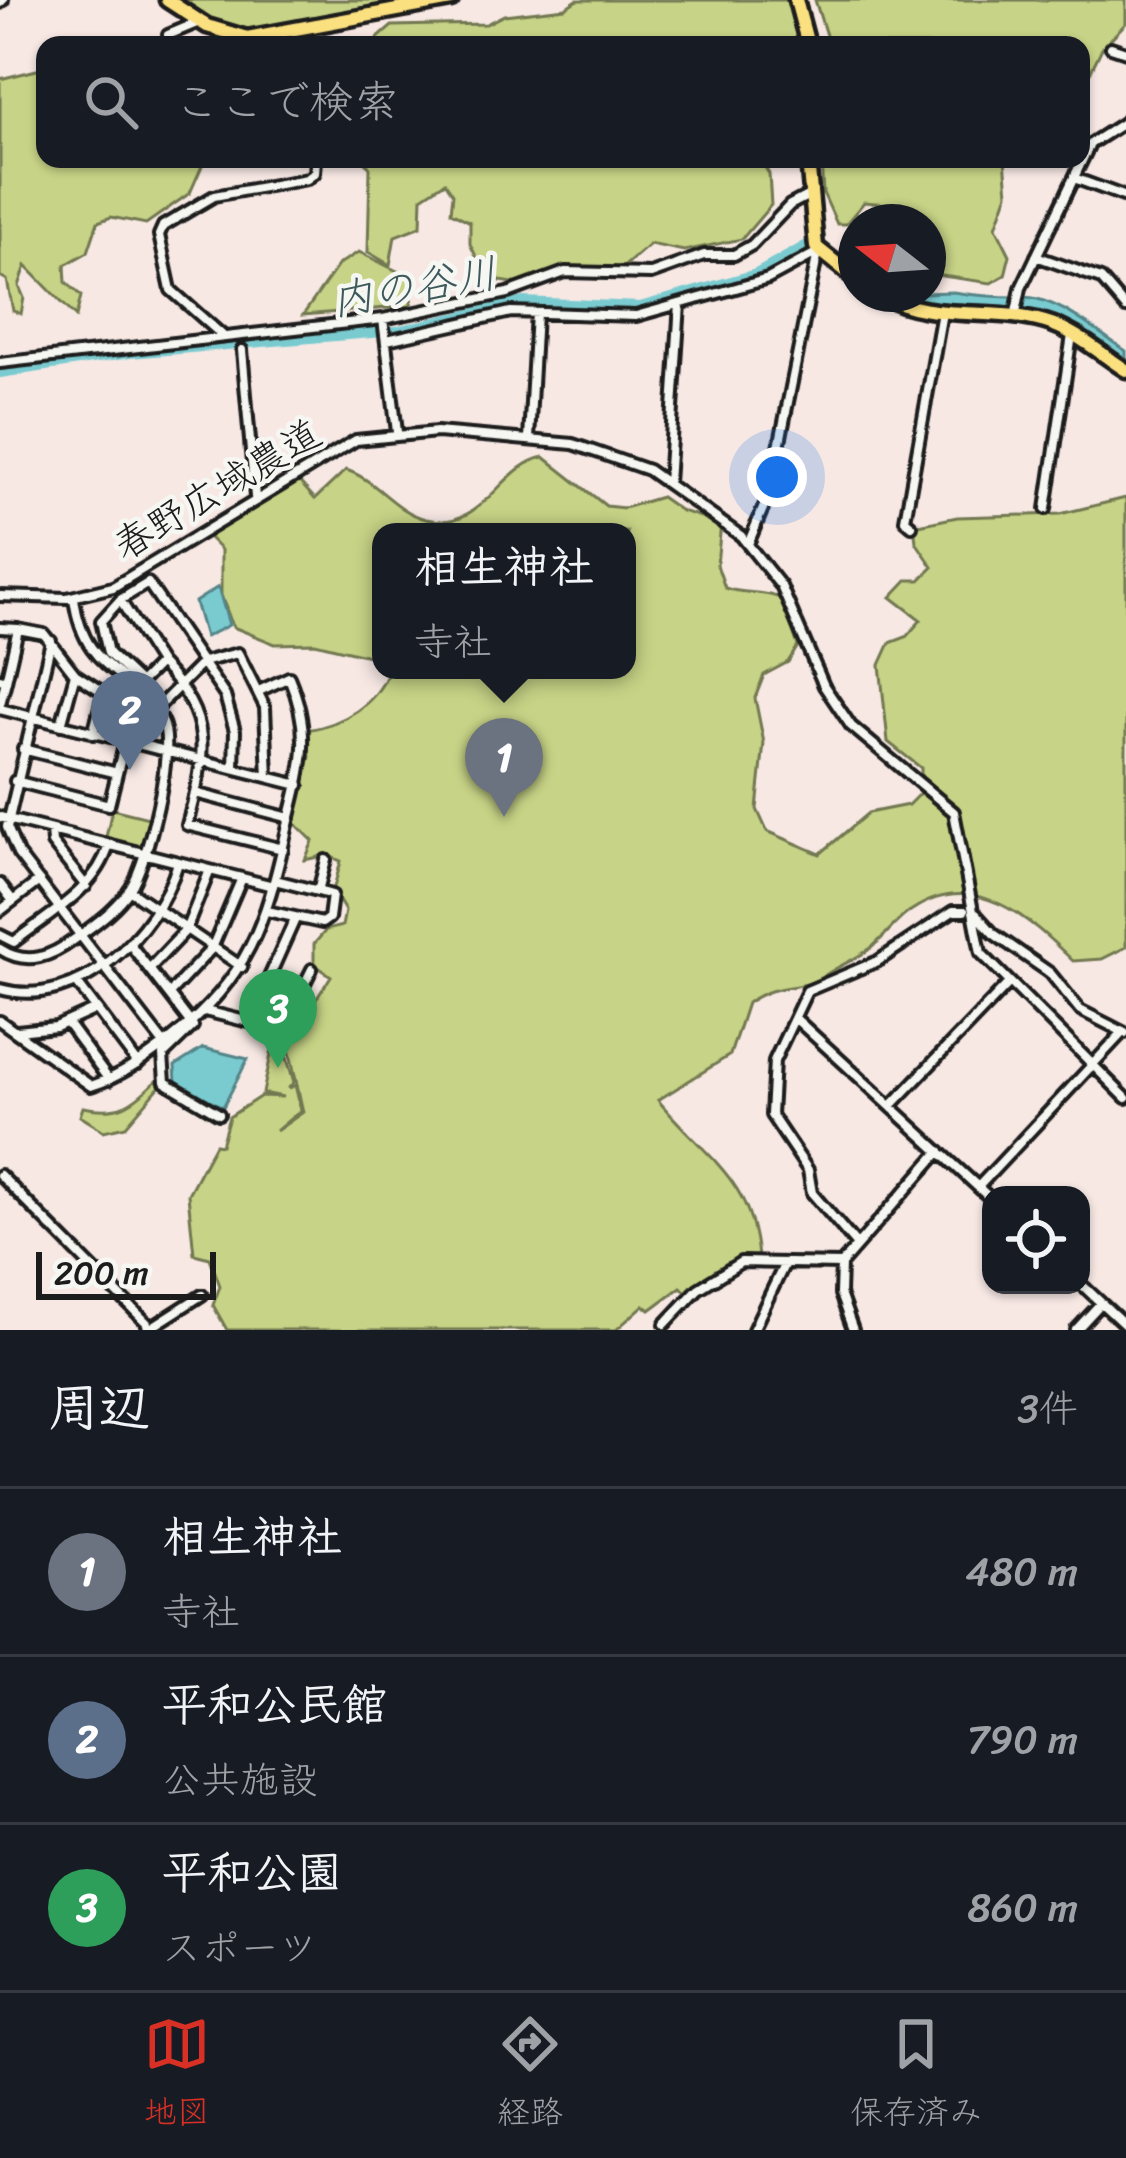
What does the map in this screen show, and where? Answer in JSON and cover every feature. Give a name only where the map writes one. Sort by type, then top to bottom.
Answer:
[{"type":"main road","points":[[167,0],[199,22],[233,36]]},
{"type":"main road","points":[[271,36],[451,0]]},
{"type":"main road","points":[[796,0],[806,36]]},
{"type":"main road","points":[[809,168],[816,244],[838,263]]},
{"type":"main road","points":[[942,312],[1044,321],[1126,370]]},
{"type":"street","points":[[167,35],[199,22]]},
{"type":"street","points":[[1111,47],[1126,52]]},
{"type":"street","points":[[1090,144],[1126,121]]},
{"type":"street","points":[[222,335],[171,290],[159,235],[163,226],[214,196],[307,179],[315,168]]},
{"type":"street","points":[[1015,315],[1019,294],[1078,168]]},
{"type":"street","points":[[1073,178],[1126,197]]},
{"type":"street","points":[[0,363],[384,320],[508,295],[565,272],[632,277],[704,255],[734,255],[790,205],[812,194]]},
{"type":"street","points":[[386,339],[511,310],[625,317],[768,279],[816,244]]},
{"type":"street","points":[[748,544],[770,492],[816,244]]},
{"type":"street","points":[[1036,256],[1101,279],[1126,308]]},
{"type":"street","points":[[508,295],[511,310]]},
{"type":"street","points":[[668,483],[680,304]]},
{"type":"street","points":[[912,526],[905,520],[942,312]]},
{"type":"street","points":[[529,439],[536,313]]},
{"type":"street","points":[[384,320],[397,433]]},
{"type":"street","points":[[1046,508],[1072,335]]},
{"type":"street","points":[[242,350],[255,497]]},
{"type":"street","name":"春野広域農道","points":[[0,596],[74,598],[125,580],[336,449],[397,433],[529,439],[594,449],[668,483],[748,544],[781,586],[824,686],[851,726],[955,812],[974,938],[989,966],[1126,1098]]},
{"type":"street","points":[[160,663],[140,683],[108,653],[101,621],[120,600],[148,584],[231,710],[234,768]]},
{"type":"street","points":[[0,949],[25,959],[41,958],[80,935],[129,890],[169,752],[165,724],[155,710],[87,648],[74,598]]},
{"type":"street","points":[[120,600],[198,714],[203,761],[187,825],[283,849]]},
{"type":"street","points":[[0,628],[44,634],[75,674],[141,717],[109,805],[15,781]]},
{"type":"street","points":[[18,629],[0,706],[93,734],[299,784]]},
{"type":"street","points":[[51,641],[3,818],[17,854],[164,1044]]},
{"type":"street","points":[[155,710],[203,662],[238,653],[261,690],[270,739],[268,777]]},
{"type":"street","points":[[61,725],[75,674]]},
{"type":"street","points":[[0,1021],[85,1086],[109,1080],[138,1064],[205,1011],[242,967],[267,911],[307,758],[298,700],[289,677],[261,690]]},
{"type":"street","points":[[93,734],[104,692]]},
{"type":"street","points":[[22,749],[117,773]]},
{"type":"street","points":[[195,794],[290,818]]},
{"type":"street","points":[[3,818],[242,878],[332,895],[329,918],[314,924],[267,911]]},
{"type":"street","points":[[51,830],[52,843],[86,886]]},
{"type":"street","points":[[0,935],[14,942],[86,886],[103,866],[109,845]]},
{"type":"street","points":[[318,891],[326,860]]},
{"type":"street","points":[[0,989],[42,994],[77,983],[129,943],[158,911],[178,863]]},
{"type":"street","points":[[150,968],[186,930],[210,870]]},
{"type":"street","points":[[169,994],[212,948],[242,878]]},
{"type":"street","points":[[0,911],[39,881]]},
{"type":"street","points":[[0,884],[13,901]]},
{"type":"street","points":[[129,890],[242,967]]},
{"type":"street","points":[[855,1243],[812,1193],[808,1170],[771,1115],[774,1061],[807,991],[850,975],[953,911],[964,911]]},
{"type":"street","points":[[976,914],[994,934],[1050,973],[1080,1010],[1125,1033],[978,1187]]},
{"type":"street","points":[[205,1011],[245,1024],[296,919]]},
{"type":"street","points":[[129,943],[192,1030],[163,1055],[165,1082],[219,1114]]},
{"type":"street","points":[[262,997],[286,1008],[294,1005],[312,969]]},
{"type":"street","points":[[77,983],[138,1064]]},
{"type":"street","points":[[891,1106],[1008,984]]},
{"type":"street","points":[[15,1032],[67,1023],[96,1010]]},
{"type":"street","points":[[796,1019],[982,1191]]},
{"type":"street","points":[[67,1023],[109,1080]]},
{"type":"street","points":[[853,1330],[840,1294],[841,1264],[940,1151]]},
{"type":"street","points":[[2,1180],[147,1322],[148,1330],[202,1295]]},
{"type":"street","points":[[665,1324],[741,1262],[841,1264]]},
{"type":"street","points":[[753,1330],[785,1263]]},
{"type":"street","points":[[1090,1293],[1125,1323]]},
{"type":"street","points":[[1076,1330],[1101,1303]]},
{"type":"green space","points":[[177,0],[410,0],[250,33],[216,27]]},
{"type":"green space","points":[[577,0],[795,0],[805,36],[380,36],[392,26],[486,24],[504,15],[565,8]]},
{"type":"green space","points":[[815,0],[1126,0],[1126,23],[1102,48],[1090,73],[1090,36],[826,36]]},
{"type":"green space","points":[[36,70],[36,168],[201,168],[190,193],[146,224],[111,217],[98,222],[88,252],[65,265],[66,282],[81,296],[76,317],[26,266],[19,286],[24,298],[21,314],[13,311],[7,280],[0,276],[0,79]]},
{"type":"green space","points":[[370,168],[765,168],[769,174],[771,205],[742,239],[684,251],[650,244],[619,271],[554,278],[540,287],[487,279],[470,244],[470,222],[451,212],[453,194],[445,182],[422,197],[421,226],[395,236],[390,265],[368,252]]},
{"type":"green space","points":[[822,168],[1006,168],[1008,193],[996,227],[1010,255],[1005,275],[991,283],[946,277],[946,204],[838,204],[837,224],[823,193]]},
{"type":"green space","points":[[359,252],[413,279],[411,306],[303,315],[339,264]]},
{"type":"green space","points":[[544,457],[606,506],[624,508],[661,497],[681,511],[721,523],[717,565],[725,588],[782,599],[798,646],[788,662],[764,675],[755,698],[764,743],[757,809],[767,831],[820,854],[868,813],[908,805],[921,792],[921,768],[888,742],[880,665],[890,643],[906,637],[921,620],[891,597],[907,580],[920,580],[933,567],[916,542],[914,526],[957,517],[1060,514],[1126,498],[1126,947],[1102,959],[1073,961],[1020,915],[1000,904],[958,894],[935,898],[912,910],[871,948],[816,981],[770,991],[747,1003],[730,1055],[658,1100],[736,1187],[754,1230],[758,1258],[727,1265],[687,1293],[681,1287],[650,1310],[644,1305],[616,1330],[227,1330],[213,1305],[220,1286],[210,1258],[194,1254],[188,1194],[215,1144],[221,1145],[229,1117],[261,1096],[283,1097],[263,1093],[273,1045],[286,1055],[294,1082],[288,1089],[295,1085],[301,1110],[276,1131],[303,1112],[290,1053],[274,1041],[270,1030],[281,1011],[312,1006],[331,976],[314,964],[314,944],[326,930],[342,926],[345,911],[333,891],[341,861],[327,855],[305,860],[313,841],[292,820],[310,757],[307,730],[357,711],[384,679],[636,679],[636,523],[372,523],[372,657],[315,643],[275,644],[233,627],[221,595],[221,550],[207,536],[217,524],[295,477],[315,499],[346,470],[415,515],[446,521],[477,508],[529,463]]},
{"type":"green space","points":[[112,809],[149,818],[141,851],[105,842]]},
{"type":"green space","points":[[156,1081],[161,1085],[126,1126],[104,1131],[80,1116],[83,1107],[123,1106]]},
{"type":"water","points":[[946,292],[1048,302],[1126,351],[1126,364],[1049,314],[991,306],[946,308]]},
{"type":"water","points":[[218,587],[229,625],[205,637],[195,602]]},
{"type":"water","points":[[203,1048],[248,1059],[223,1107],[176,1082],[175,1066]]},
{"type":"waterway","name":"内の谷川","points":[[0,373],[130,353],[396,331],[523,302],[640,307],[756,274],[821,237]]},
{"type":"place","name":"平和公民館","points":[[130,770]]},
{"type":"place","name":"相生神社","points":[[504,817]]},
{"type":"place","name":"平和公園","points":[[278,1068]]}]
